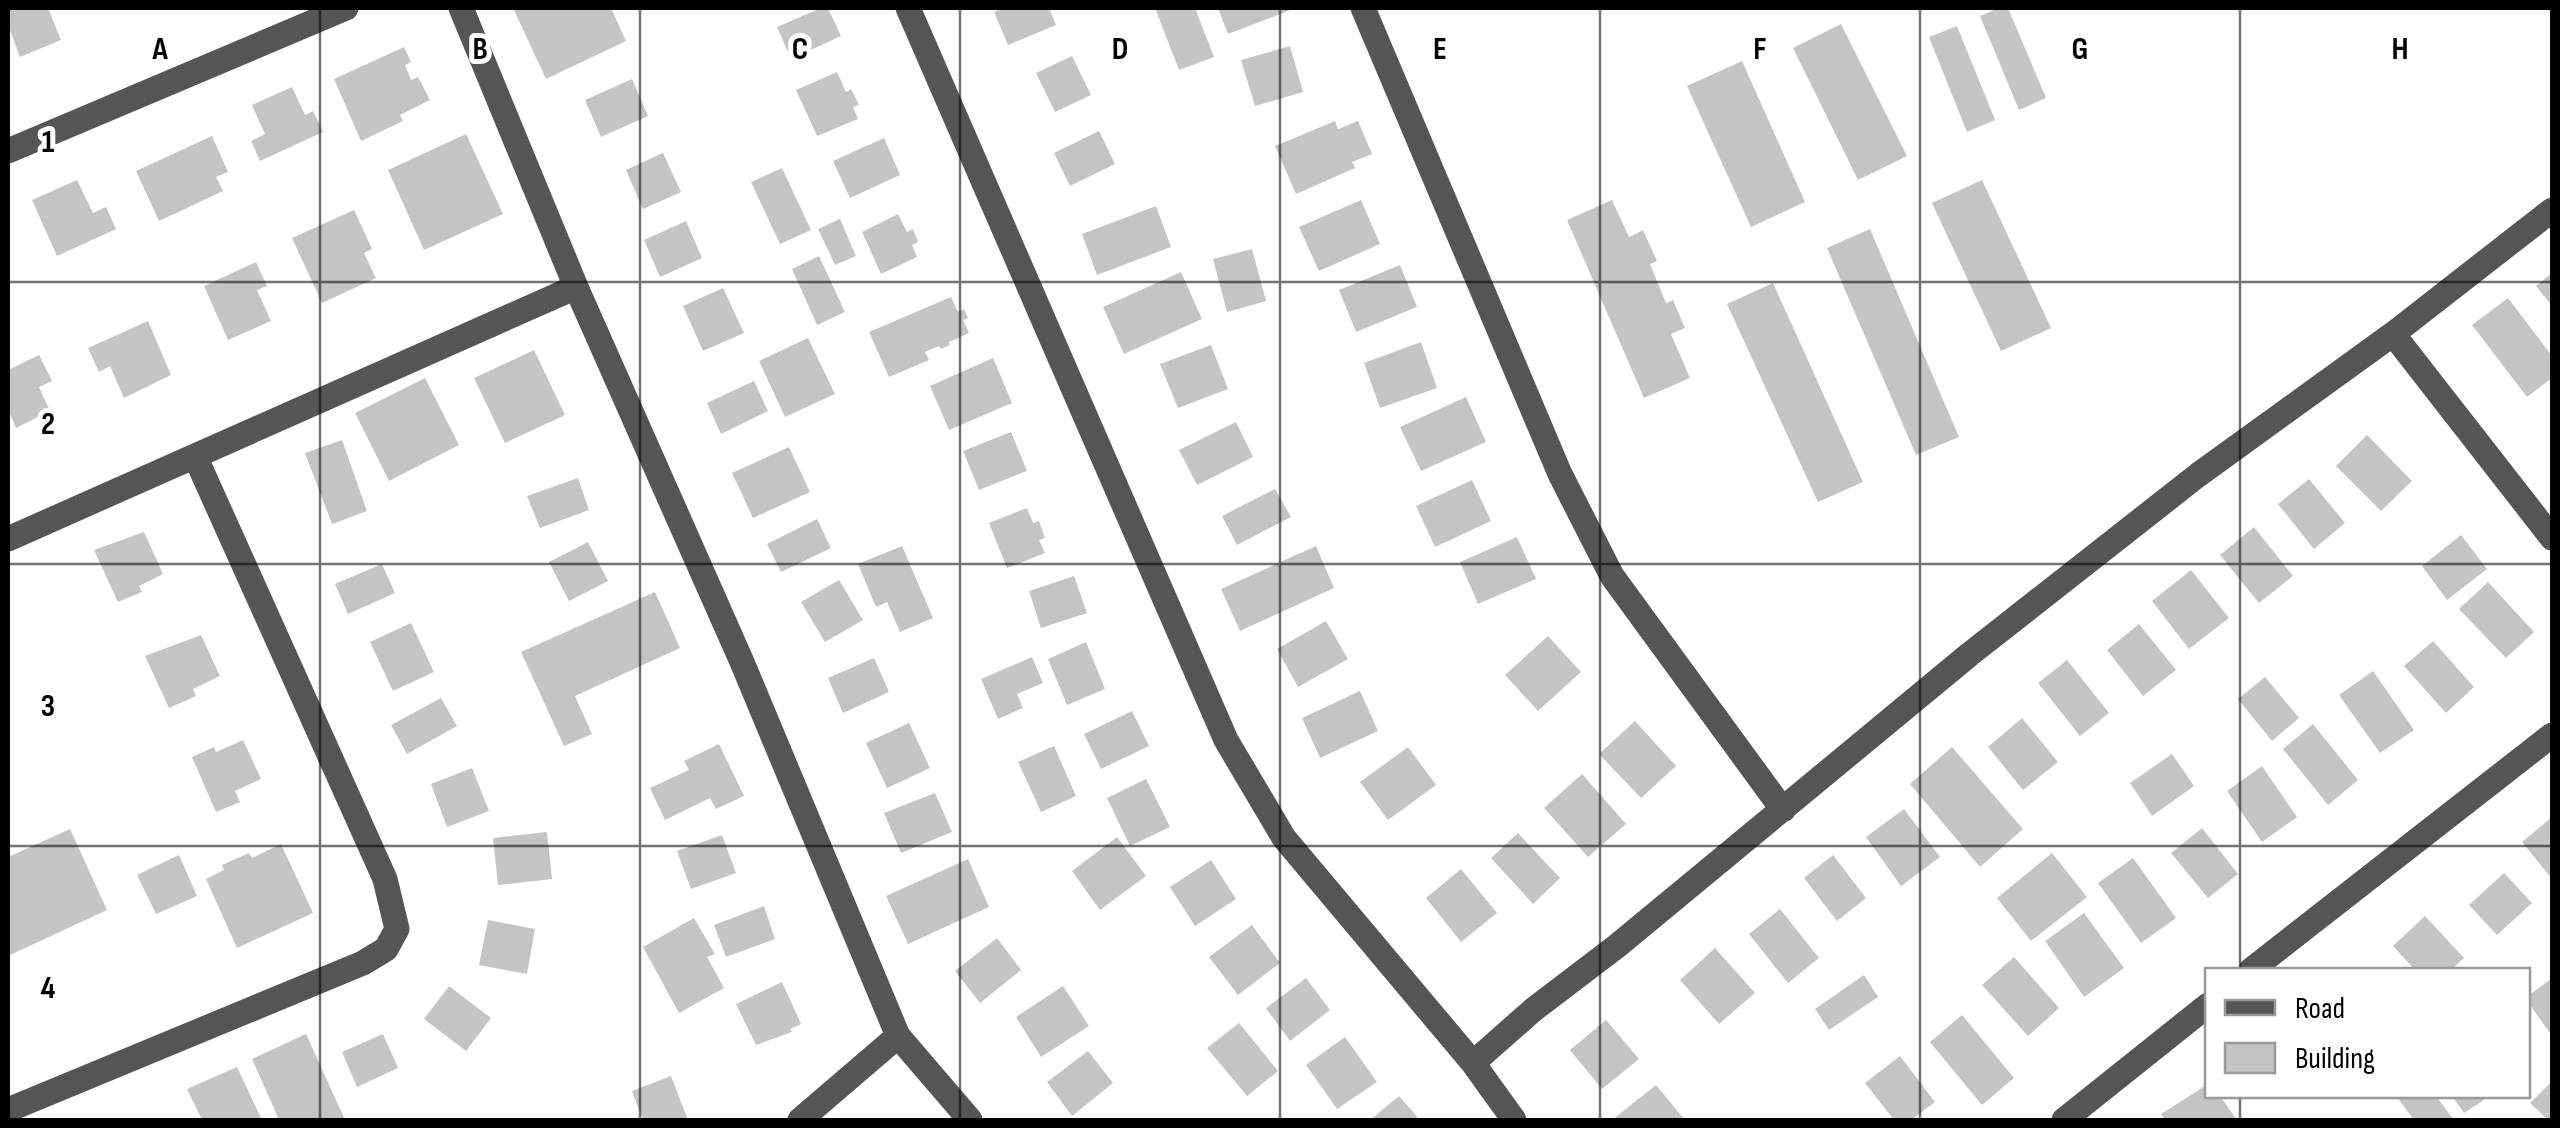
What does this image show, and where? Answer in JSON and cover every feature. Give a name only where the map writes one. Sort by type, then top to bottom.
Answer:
[{"type":"street","points":[[8,151],[346,8]]},
{"type":"street","points":[[461,8],[576,287],[742,662],[898,1036],[970,1120]]},
{"type":"street","points":[[908,8],[1226,740],[1284,838],[1474,1063],[1514,1120]]},
{"type":"street","points":[[1363,8],[1560,474],[1612,576],[1782,810]]},
{"type":"street","points":[[1474,1063],[1533,1010],[2182,486],[2392,334],[2552,210]]},
{"type":"street","points":[[8,539],[576,287]]},
{"type":"street","points":[[2392,334],[2552,538]]},
{"type":"street","points":[[8,1110],[363,962],[386,949],[397,929],[385,879],[196,456]]},
{"type":"street","points":[[2254,968],[2552,735]]},
{"type":"street","points":[[2064,1120],[2205,1008]]},
{"type":"street","points":[[800,1120],[898,1036]]},
{"type":"building","points":[[8,8],[48,8],[61,40],[20,57],[8,25]]},
{"type":"building","points":[[513,8],[611,8],[626,41],[546,79]]},
{"type":"building","points":[[828,8],[841,36],[791,59],[777,27]]},
{"type":"building","points":[[1005,8],[1049,8],[1056,25],[1008,45],[994,12]]},
{"type":"building","points":[[1155,8],[1195,8],[1214,57],[1179,70]]},
{"type":"building","points":[[1218,8],[1296,8],[1228,34]]},
{"type":"building","points":[[2008,8],[2046,98],[2019,110],[1980,16]]},
{"type":"building","points":[[1841,24],[1907,156],[1858,180],[1793,48]]},
{"type":"building","points":[[1957,26],[1995,120],[1967,132],[1929,37]]},
{"type":"building","points":[[1290,46],[1303,92],[1255,106],[1241,60]]},
{"type":"building","points":[[404,47],[411,62],[405,65],[411,80],[418,77],[430,100],[400,115],[403,121],[361,141],[334,79]]},
{"type":"building","points":[[1072,56],[1091,95],[1055,112],[1036,73]]},
{"type":"building","points":[[1742,61],[1805,202],[1751,227],[1687,86]]},
{"type":"building","points":[[837,72],[846,92],[851,89],[859,105],[853,107],[858,119],[817,136],[796,90]]},
{"type":"building","points":[[632,79],[648,116],[601,137],[585,100]]},
{"type":"building","points":[[292,87],[305,115],[313,111],[323,132],[260,161],[251,141],[265,134],[252,105]]},
{"type":"building","points":[[1335,121],[1338,129],[1358,121],[1372,154],[1352,162],[1355,168],[1296,194],[1275,146]]},
{"type":"building","points":[[1099,131],[1115,164],[1070,186],[1054,153]]},
{"type":"building","points":[[466,134],[503,214],[424,250],[388,170]]},
{"type":"building","points":[[212,136],[228,172],[216,177],[223,191],[159,221],[136,171]]},
{"type":"building","points":[[884,138],[900,175],[850,198],[833,161]]},
{"type":"building","points":[[663,153],[681,192],[643,209],[626,170]]},
{"type":"building","points":[[782,168],[811,230],[780,244],[751,182]]},
{"type":"building","points":[[77,180],[93,213],[106,207],[116,229],[57,256],[32,200]]},
{"type":"building","points":[[1982,180],[2051,328],[2001,351],[1932,203]]},
{"type":"building","points":[[1361,200],[1380,244],[1319,271],[1299,227]]},
{"type":"building","points":[[1612,200],[1629,237],[1643,230],[1657,261],[1650,264],[1666,303],[1673,300],[1685,328],[1671,334],[1690,378],[1644,398],[1567,220]]},
{"type":"building","points":[[1156,206],[1171,247],[1097,275],[1082,234]]},
{"type":"building","points":[[354,210],[372,249],[364,253],[376,278],[322,303],[292,238]]},
{"type":"building","points":[[898,214],[907,232],[913,229],[918,242],[912,245],[917,257],[881,274],[862,232]]},
{"type":"building","points":[[840,219],[856,256],[835,265],[818,229]]},
{"type":"building","points":[[686,221],[702,258],[660,277],[644,240]]},
{"type":"building","points":[[1870,229],[1959,437],[1916,455],[1827,248]]},
{"type":"building","points":[[1252,249],[1266,301],[1227,312],[1213,259]]},
{"type":"building","points":[[819,256],[845,312],[817,325],[792,269]]},
{"type":"building","points":[[256,262],[267,286],[257,290],[271,321],[228,340],[204,286]]},
{"type":"building","points":[[1400,265],[1417,307],[1356,332],[1339,290]]},
{"type":"building","points":[[1181,272],[1202,319],[1124,354],[1103,307]]},
{"type":"building","points":[[2552,273],[2552,306],[2536,286]]},
{"type":"building","points":[[1773,283],[1863,482],[1818,502],[1727,304]]},
{"type":"building","points":[[723,288],[744,333],[703,351],[683,306]]},
{"type":"building","points":[[951,297],[958,312],[964,309],[968,318],[963,320],[969,333],[941,349],[939,346],[925,352],[929,360],[889,377],[869,332]]},
{"type":"building","points":[[2508,298],[2552,356],[2552,378],[2527,397],[2472,325]]},
{"type":"building","points":[[148,321],[171,375],[124,398],[110,366],[99,372],[88,348]]},
{"type":"building","points":[[808,338],[835,394],[785,417],[759,361]]},
{"type":"building","points":[[1421,342],[1437,388],[1380,408],[1364,363]]},
{"type":"building","points":[[1211,345],[1228,389],[1178,408],[1160,364]]},
{"type":"building","points":[[534,350],[565,415],[505,443],[474,378]]},
{"type":"building","points":[[39,355],[52,381],[39,387],[50,411],[16,428],[8,409],[8,370]]},
{"type":"building","points":[[993,358],[1012,403],[949,430],[930,386]]},
{"type":"building","points":[[425,378],[459,445],[389,481],[355,413]]},
{"type":"building","points":[[754,381],[768,411],[721,434],[707,403]]},
{"type":"building","points":[[1466,397],[1486,442],[1421,471],[1400,427]]},
{"type":"building","points":[[1236,422],[1253,457],[1197,485],[1179,450]]},
{"type":"building","points":[[1011,432],[1027,471],[979,490],[963,451]]},
{"type":"building","points":[[2367,435],[2412,481],[2381,511],[2336,466]]},
{"type":"building","points":[[342,440],[367,511],[332,524],[305,453]]},
{"type":"building","points":[[789,447],[810,492],[753,518],[732,473]]},
{"type":"building","points":[[578,478],[589,510],[540,528],[527,496]]},
{"type":"building","points":[[2309,479],[2345,523],[2314,549],[2278,504]]},
{"type":"building","points":[[1472,480],[1491,521],[1435,547],[1416,506]]},
{"type":"building","points":[[1275,489],[1291,517],[1237,545],[1222,516]]},
{"type":"building","points":[[1027,508],[1033,523],[1039,521],[1045,538],[1039,540],[1045,553],[1007,568],[989,523]]},
{"type":"building","points":[[817,519],[831,548],[781,572],[767,544]]},
{"type":"building","points":[[2254,527],[2293,576],[2259,603],[2220,555]]},
{"type":"building","points":[[144,532],[163,574],[139,586],[142,592],[118,602],[94,550]]},
{"type":"building","points":[[2461,535],[2487,569],[2447,600],[2422,566]]},
{"type":"building","points":[[1517,537],[1536,579],[1478,604],[1460,562]]},
{"type":"building","points":[[588,542],[608,581],[569,601],[549,562]]},
{"type":"building","points":[[902,546],[933,618],[900,632],[887,602],[876,607],[858,564]]},
{"type":"building","points":[[1316,546],[1334,588],[1240,631],[1221,589]]},
{"type":"building","points":[[382,564],[395,593],[348,614],[335,584]]},
{"type":"building","points":[[2191,570],[2229,618],[2189,649],[2152,601]]},
{"type":"building","points":[[1074,576],[1087,613],[1041,628],[1029,591]]},
{"type":"building","points":[[839,580],[863,620],[825,642],[801,602]]},
{"type":"building","points":[[2488,582],[2534,632],[2506,658],[2459,609]]},
{"type":"building","points":[[655,592],[680,648],[575,696],[592,734],[564,746],[521,652]]},
{"type":"building","points":[[1326,621],[1348,659],[1298,687],[1277,649]]},
{"type":"building","points":[[411,623],[434,672],[393,691],[370,642]]},
{"type":"building","points":[[2139,624],[2176,670],[2143,696],[2107,650]]},
{"type":"building","points":[[201,635],[220,676],[193,689],[196,696],[169,708],[145,656]]},
{"type":"building","points":[[1548,636],[1581,672],[1538,711],[1505,675]]},
{"type":"building","points":[[2433,641],[2474,687],[2446,713],[2404,666]]},
{"type":"building","points":[[1086,642],[1105,689],[1067,705],[1048,659]]},
{"type":"building","points":[[1032,657],[1043,683],[1017,694],[1023,708],[998,719],[981,679]]},
{"type":"building","points":[[874,658],[889,692],[843,713],[828,678]]},
{"type":"building","points":[[2067,660],[2109,713],[2080,736],[2038,683]]},
{"type":"building","points":[[2373,671],[2414,730],[2380,753],[2339,695]]},
{"type":"building","points":[[2265,677],[2299,718],[2272,741],[2238,699]]},
{"type":"building","points":[[1360,691],[1378,731],[1320,758],[1302,718]]},
{"type":"building","points":[[441,698],[457,726],[407,754],[391,725]]},
{"type":"building","points":[[1132,711],[1149,746],[1101,769],[1084,734]]},
{"type":"building","points":[[2022,718],[2058,762],[2023,790],[1988,747]]},
{"type":"building","points":[[1635,721],[1676,766],[1641,798],[1599,754]]},
{"type":"building","points":[[909,723],[930,768],[887,788],[866,743]]},
{"type":"building","points":[[2313,724],[2358,780],[2328,805],[2283,749]]},
{"type":"building","points":[[243,740],[261,779],[235,791],[240,802],[216,812],[192,757]]},
{"type":"building","points":[[719,744],[744,796],[716,809],[710,798],[665,820],[650,788],[689,770],[684,761]]},
{"type":"building","points":[[1054,746],[1076,796],[1041,812],[1018,762]]},
{"type":"building","points":[[1408,747],[1436,785],[1388,820],[1360,782]]},
{"type":"building","points":[[1952,747],[2023,829],[1980,867],[1910,784]]},
{"type":"building","points":[[2172,754],[2194,786],[2152,816],[2130,783]]},
{"type":"building","points":[[2262,766],[2297,817],[2262,842],[2227,791]]},
{"type":"building","points":[[472,768],[489,811],[447,827],[431,784]]},
{"type":"building","points":[[1582,774],[1626,824],[1588,857],[1544,808]]},
{"type":"building","points":[[1146,779],[1170,827],[1130,846],[1107,798]]},
{"type":"building","points":[[935,793],[952,832],[901,853],[884,813]]},
{"type":"building","points":[[1904,809],[1940,857],[1901,886],[1866,837]]},
{"type":"building","points":[[2552,817],[2552,879],[2522,842]]},
{"type":"building","points":[[2202,828],[2238,874],[2208,898],[2171,853]]},
{"type":"building","points":[[70,829],[107,910],[8,956],[8,857]]},
{"type":"building","points":[[547,832],[552,879],[498,885],[493,838]]},
{"type":"building","points":[[1518,833],[1560,878],[1533,904],[1491,858]]},
{"type":"building","points":[[722,835],[736,873],[691,889],[677,851]]},
{"type":"building","points":[[1117,837],[1146,876],[1100,910],[1072,871]]},
{"type":"building","points":[[281,844],[313,913],[237,948],[206,879],[224,870],[222,865],[249,853],[252,858]]},
{"type":"building","points":[[2052,853],[2087,897],[2031,941],[1997,898]]},
{"type":"building","points":[[179,855],[197,896],[156,914],[137,875]]},
{"type":"building","points":[[1833,855],[1866,898],[1837,921],[1804,878]]},
{"type":"building","points":[[2133,858],[2176,918],[2141,943],[2098,883]]},
{"type":"building","points":[[968,859],[989,907],[908,944],[886,896]]},
{"type":"building","points":[[1211,860],[1236,899],[1195,926],[1170,887]]},
{"type":"building","points":[[1461,869],[1497,913],[1461,942],[1426,898]]},
{"type":"building","points":[[2504,873],[2532,903],[2497,935],[2469,905]]},
{"type":"building","points":[[764,906],[775,939],[726,957],[714,925]]},
{"type":"building","points":[[1780,909],[1819,958],[1788,983],[1749,934]]},
{"type":"building","points":[[2084,913],[2124,968],[2084,997],[2045,941]]},
{"type":"building","points":[[2425,916],[2464,958],[2453,968],[2413,968],[2393,946]]},
{"type":"building","points":[[694,918],[715,954],[707,957],[724,988],[679,1013],[643,947]]},
{"type":"building","points":[[488,920],[535,929],[527,974],[479,965]]},
{"type":"building","points":[[1252,925],[1280,963],[1238,995],[1209,957]]},
{"type":"building","points":[[997,938],[1021,970],[980,1003],[955,971]]},
{"type":"building","points":[[1715,948],[1755,993],[1719,1024],[1680,980]]},
{"type":"building","points":[[2014,957],[2059,1008],[2028,1036],[1982,985]]},
{"type":"building","points":[[1864,975],[1878,997],[1829,1030],[1815,1009]]},
{"type":"building","points":[[1306,978],[1330,1010],[1290,1041],[1266,1008]]},
{"type":"building","points":[[2552,978],[2552,1036],[2530,1005],[2530,994]]},
{"type":"building","points":[[782,982],[801,1024],[790,1029],[792,1032],[756,1045],[736,1004]]},
{"type":"building","points":[[449,986],[491,1018],[466,1051],[424,1019]]},
{"type":"building","points":[[1063,986],[1089,1026],[1041,1057],[1016,1017]]},
{"type":"building","points":[[1962,1015],[2014,1078],[1982,1105],[1930,1042]]},
{"type":"building","points":[[1606,1020],[1639,1059],[1602,1089],[1570,1050]]},
{"type":"building","points":[[1239,1023],[1278,1071],[1247,1096],[1207,1048]]},
{"type":"building","points":[[306,1034],[345,1120],[279,1120],[252,1059]]},
{"type":"building","points":[[383,1034],[398,1068],[357,1087],[342,1052]]},
{"type":"building","points":[[1345,1037],[1377,1082],[1337,1109],[1306,1065]]},
{"type":"building","points":[[1088,1051],[1113,1083],[1072,1116],[1047,1082]]},
{"type":"building","points":[[1900,1056],[1935,1102],[1911,1120],[1894,1120],[1865,1083]]},
{"type":"building","points":[[237,1067],[262,1120],[202,1120],[187,1089]]},
{"type":"building","points":[[671,1076],[688,1120],[643,1120],[632,1091]]},
{"type":"building","points":[[2552,1081],[2552,1120],[2548,1120],[2530,1103]]},
{"type":"building","points":[[1656,1085],[1685,1120],[1612,1120]]},
{"type":"building","points":[[2205,1086],[2205,1098],[2221,1098],[2237,1120],[2165,1120],[2161,1114]]},
{"type":"building","points":[[1399,1096],[1420,1120],[1370,1120]]},
{"type":"building","points":[[2438,1098],[2454,1120],[2414,1120],[2399,1100]]},
{"type":"building","points":[[2453,1098],[2487,1098],[2464,1113]]}]
